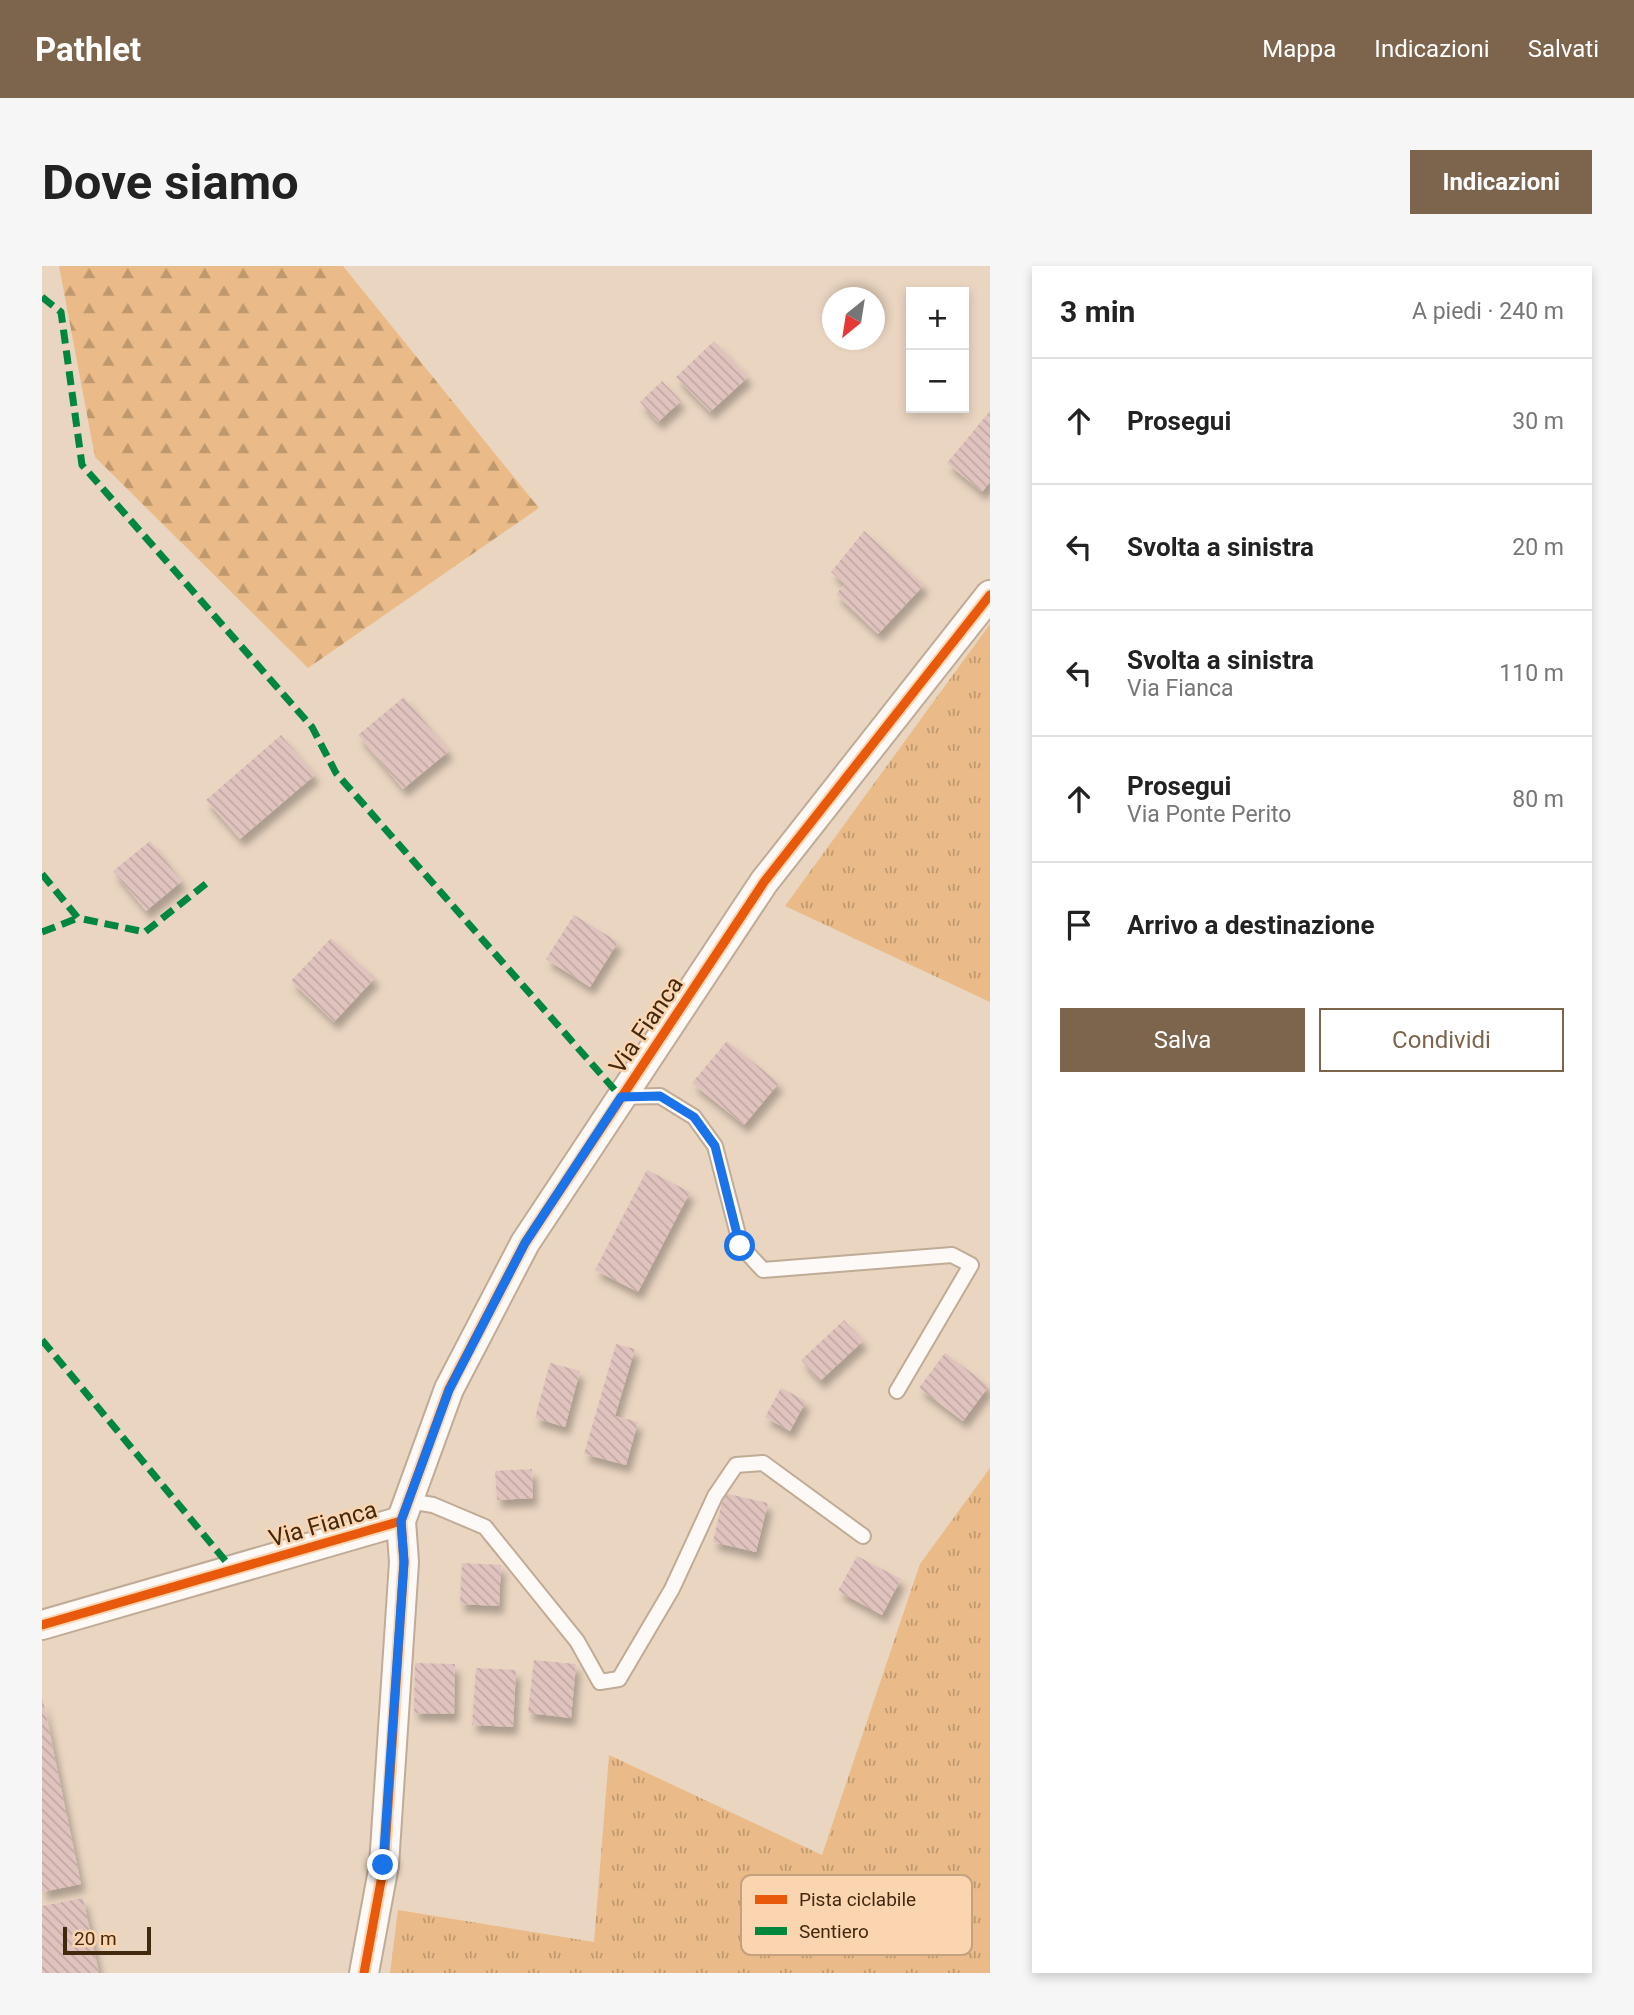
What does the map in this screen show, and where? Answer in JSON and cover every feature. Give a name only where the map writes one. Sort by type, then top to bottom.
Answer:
[{"type":"street","name":"Via Fianca","points":[[42,1625],[405,1511],[449,1390],[525,1243],[764,882],[990,595]]},
{"type":"street","points":[[364,1973],[383,1865],[404,1562],[405,1511]]},
{"type":"lane","points":[[621,1097],[660,1096],[694,1117],[715,1146],[740,1246],[763,1270],[952,1255],[971,1265],[897,1391]]},
{"type":"lane","points":[[405,1511],[433,1505],[485,1527],[577,1641],[600,1682],[619,1679],[672,1590],[715,1496],[736,1465],[763,1463],[863,1536]]},
{"type":"green space","points":[[59,266],[343,266],[539,508],[308,668],[95,457]]},
{"type":"green space","points":[[990,624],[990,1002],[785,906]]},
{"type":"green space","points":[[990,1468],[990,1973],[390,1973],[398,1910],[594,1942],[609,1755],[822,1855],[920,1564]]},
{"type":"building","points":[[714,341],[748,377],[710,412],[676,377]]},
{"type":"building","points":[[662,381],[681,401],[658,422],[640,402]]},
{"type":"building","points":[[990,411],[990,482],[982,492],[947,463]]},
{"type":"building","points":[[864,531],[924,585],[878,634],[836,594],[845,584],[831,572]]},
{"type":"building","points":[[404,697],[449,751],[403,789],[358,735]]},
{"type":"building","points":[[281,735],[315,775],[240,839],[206,800]]},
{"type":"building","points":[[150,841],[182,881],[146,911],[113,871]]},
{"type":"building","points":[[574,915],[618,942],[590,987],[546,959]]},
{"type":"building","points":[[331,938],[375,978],[334,1022],[291,981]]},
{"type":"building","points":[[727,1041],[779,1083],[744,1125],[692,1083]]},
{"type":"building","points":[[647,1170],[690,1192],[638,1292],[595,1270]]},
{"type":"building","points":[[844,1320],[863,1341],[820,1381],[801,1360]]},
{"type":"building","points":[[616,1344],[635,1349],[615,1416],[638,1422],[626,1465],[584,1454]]},
{"type":"building","points":[[945,1353],[989,1386],[963,1421],[919,1388]]},
{"type":"building","points":[[550,1363],[580,1371],[565,1427],[535,1418]]},
{"type":"building","points":[[781,1388],[806,1401],[790,1431],[765,1417]]},
{"type":"building","points":[[532,1469],[533,1498],[497,1500],[495,1471]]},
{"type":"building","points":[[724,1493],[768,1503],[756,1552],[713,1542]]},
{"type":"building","points":[[857,1556],[901,1579],[882,1615],[838,1591]]},
{"type":"building","points":[[462,1563],[501,1565],[499,1606],[460,1604]]},
{"type":"building","points":[[534,1660],[576,1664],[571,1718],[528,1713]]},
{"type":"building","points":[[415,1663],[455,1664],[454,1714],[414,1713]]},
{"type":"building","points":[[476,1668],[516,1670],[513,1727],[472,1725]]},
{"type":"building","points":[[42,1696],[81,1884],[42,1892]]},
{"type":"building","points":[[83,1898],[99,1973],[42,1973],[42,1906]]},
{"type":"marked path","points":[[42,297],[61,312],[82,465],[312,727],[336,773],[621,1097]]},
{"type":"marked path","points":[[42,874],[78,918],[145,932],[207,883]]},
{"type":"marked path","points":[[42,932],[78,918]]},
{"type":"marked path","points":[[42,1340],[233,1570]]},
{"type":"cycle path","points":[[364,1973],[384,1865],[404,1562],[401,1521],[449,1389],[525,1243],[764,882],[990,595]]},
{"type":"cycle path","points":[[42,1625],[401,1521]]},
{"type":"route","points":[[383,1865],[404,1562],[401,1521],[449,1390],[525,1243],[621,1097],[660,1096],[694,1117],[715,1146],[740,1246]]}]
